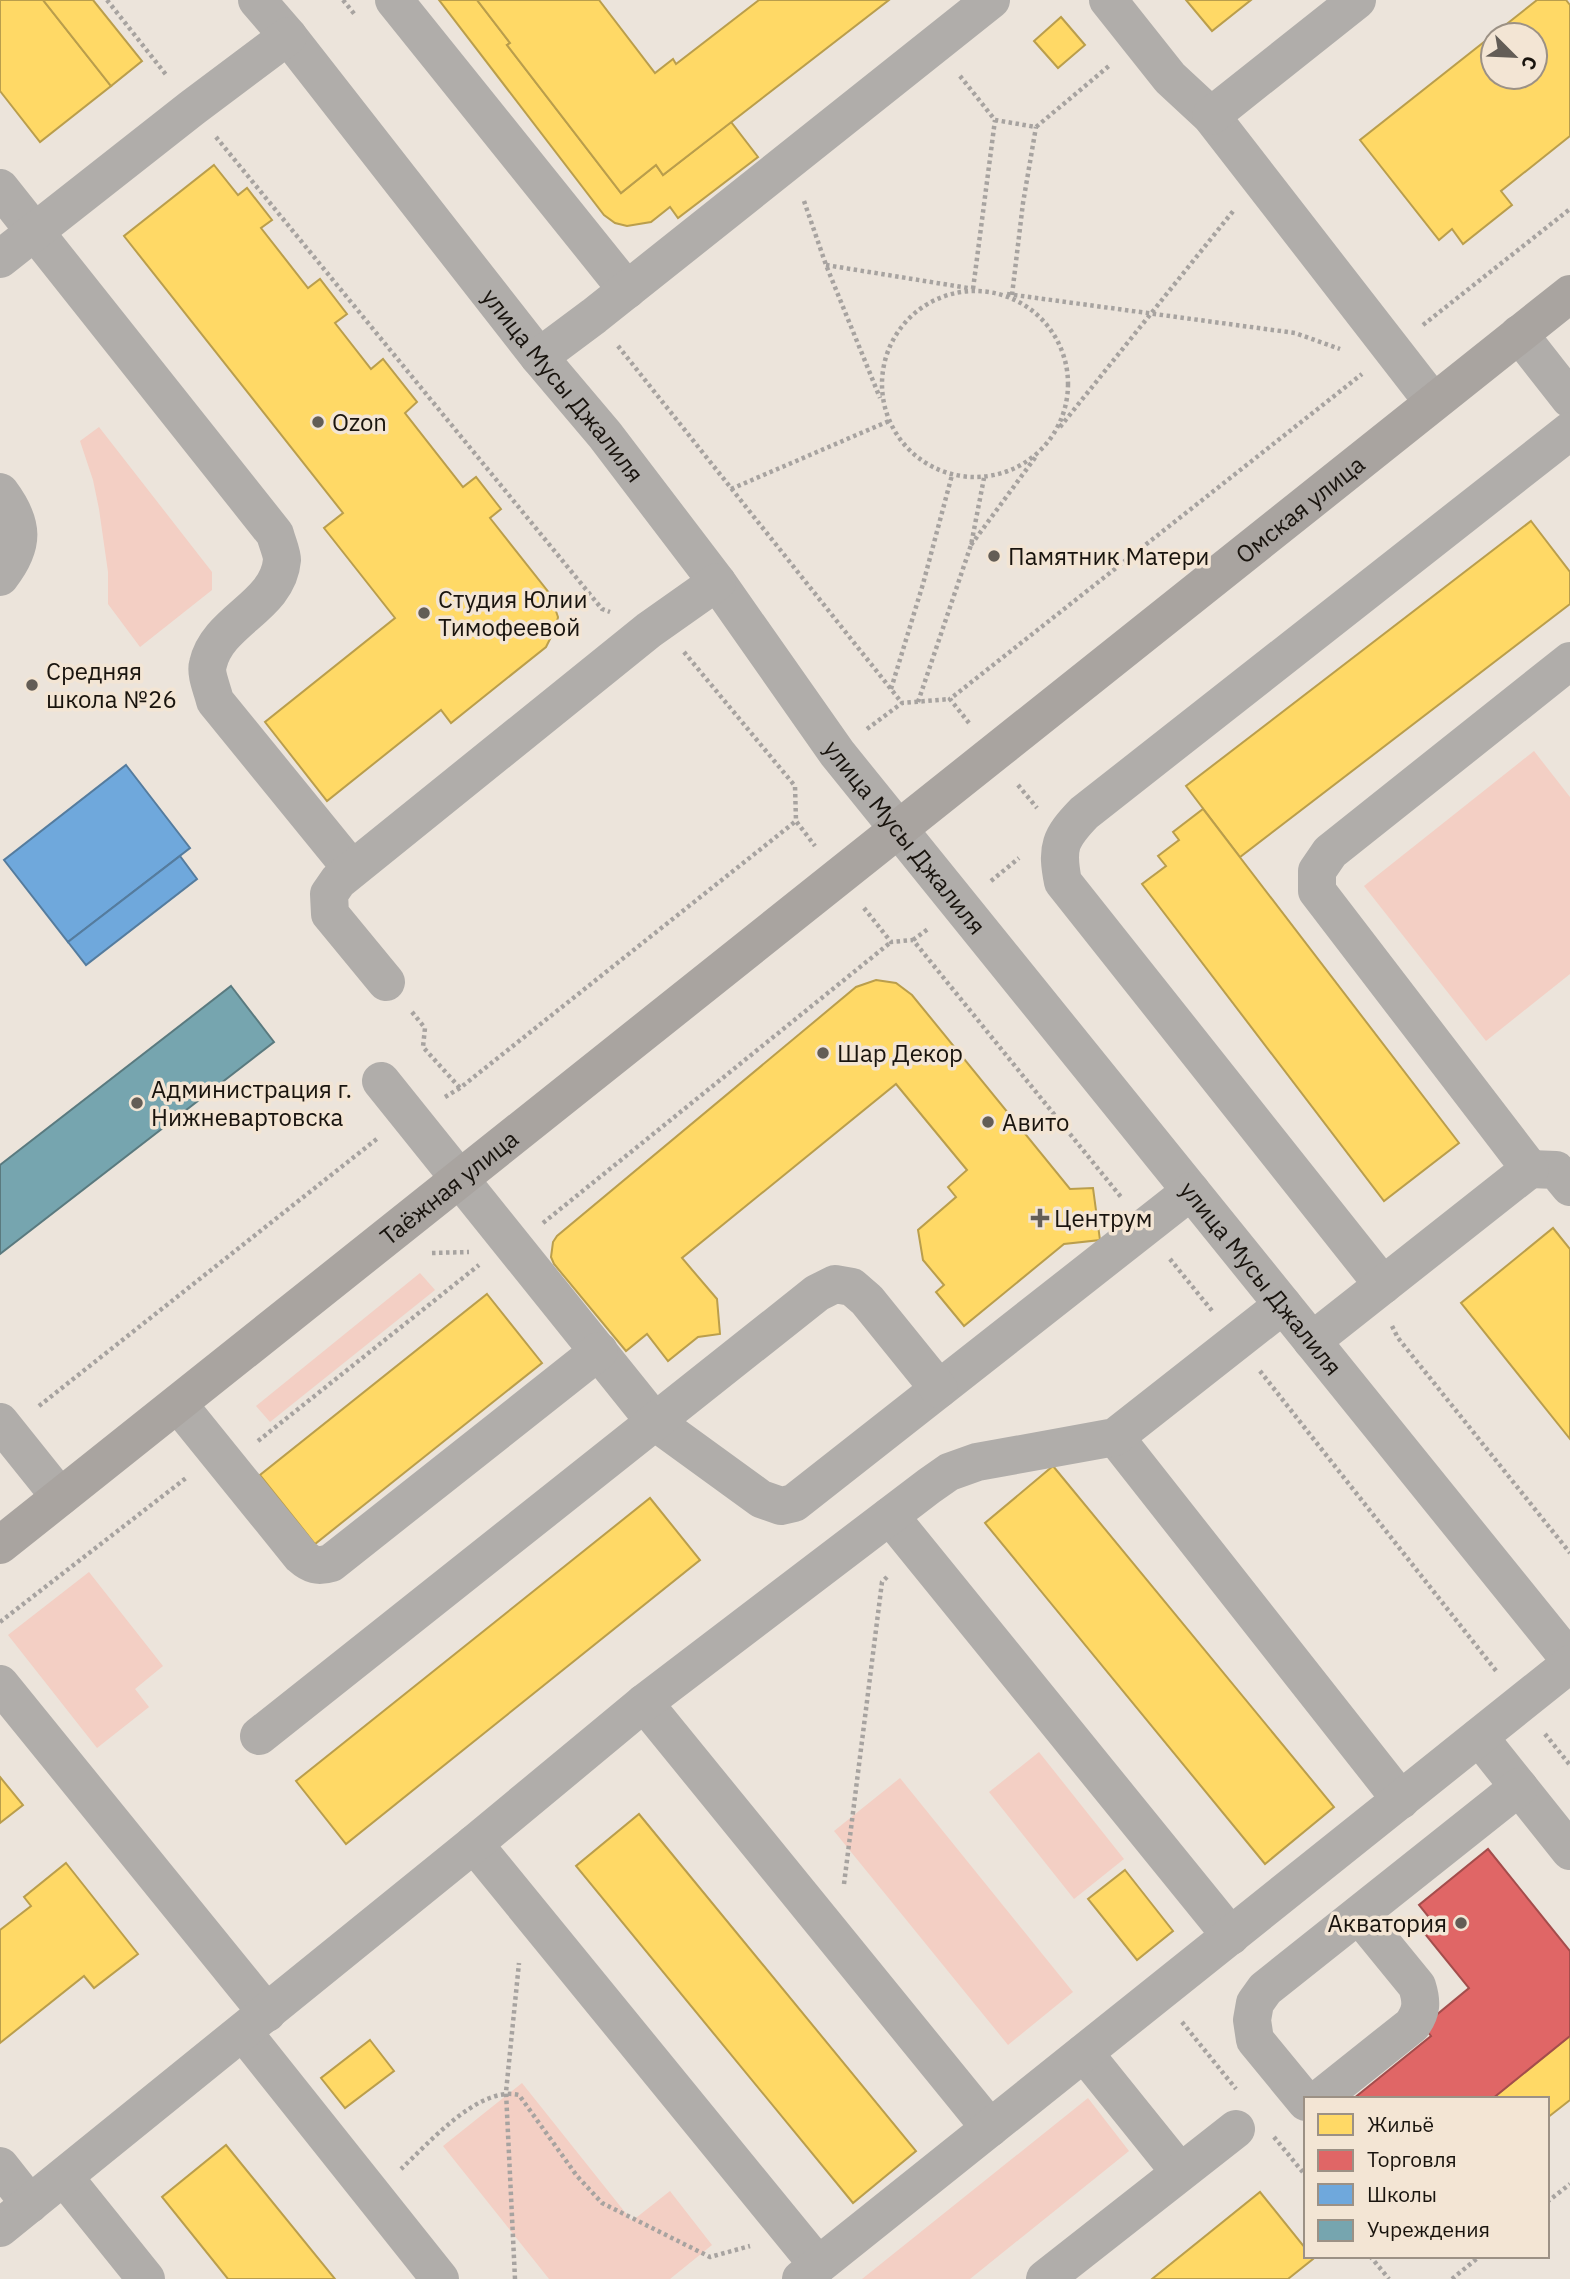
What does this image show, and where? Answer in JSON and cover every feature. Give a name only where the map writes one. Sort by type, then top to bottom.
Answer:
[{"type":"main road","name":"Омская улица","points":[[899,830],[1570,294]]},
{"type":"main road","name":"Таёжная улица","points":[[0,1545],[899,830]]},
{"type":"street","name":"улица Мусы Джалиля","points":[[257,0],[539,357],[605,435],[717,582],[837,753],[1570,1662]]},
{"type":"street","points":[[394,0],[627,290]]},
{"type":"street","points":[[539,357],[991,0]]},
{"type":"street","points":[[1108,0],[1170,78],[1211,116],[1384,356],[1433,402]]},
{"type":"street","points":[[1211,116],[1357,0]]},
{"type":"street","points":[[0,258],[288,36]]},
{"type":"street","points":[[0,188],[275,534],[282,559],[276,580],[260,602],[217,640],[207,667],[209,678],[215,701],[351,868]]},
{"type":"street","points":[[1519,334],[1570,399]]},
{"type":"street","points":[[1383,1285],[1063,881],[1058,858],[1066,832],[1084,813],[1570,430]]},
{"type":"street","points":[[0,492],[17,519],[19,534],[17,550],[0,577]]},
{"type":"street","points":[[386,982],[330,914],[329,894],[338,881],[649,630],[717,582]]},
{"type":"street","points":[[1312,1341],[1383,1285],[1556,1171],[1317,891],[1317,871],[1330,852],[1570,661]]},
{"type":"street","points":[[381,1081],[460,1178],[504,1248],[599,1351],[655,1422],[761,1499],[781,1506],[794,1503],[1191,1191]]},
{"type":"street","points":[[259,1736],[817,1293],[835,1284],[852,1287],[867,1300],[939,1389]]},
{"type":"street","points":[[0,2228],[255,2023],[644,1703],[949,1472],[977,1462],[1115,1437],[1283,1305]]},
{"type":"street","points":[[178,1404],[301,1556],[310,1564],[321,1566],[331,1563],[599,1351]]},
{"type":"street","points":[[0,1422],[60,1497]]},
{"type":"street","points":[[1115,1437],[1401,1800]]},
{"type":"street","points":[[890,1516],[1231,1936]]},
{"type":"street","points":[[474,1844],[793,2235],[810,2272],[1570,1662]]},
{"type":"street","points":[[0,1684],[255,2023],[440,2279]]},
{"type":"street","points":[[644,1703],[990,2128]]},
{"type":"street","points":[[1479,1737],[1570,1850]]},
{"type":"street","points":[[1304,2100],[1255,2040],[1252,2020],[1255,2003],[1265,1989],[1519,1787]]},
{"type":"street","points":[[1322,2097],[1412,2025],[1420,2014],[1421,2000],[1417,1986],[1359,1915]]},
{"type":"street","points":[[1084,2053],[1179,2171]]},
{"type":"street","points":[[1045,2279],[1179,2171],[1253,2131]]},
{"type":"street","points":[[0,2166],[30,2204]]},
{"type":"street","points":[[64,2177],[146,2279]]},
{"type":"path","points":[[343,0],[361,22]]},
{"type":"path","points":[[1012,295],[1023,202],[1036,127],[1140,40]]},
{"type":"path","points":[[936,44],[995,120],[1036,127]]},
{"type":"path","points":[[973,289],[995,120]]},
{"type":"path","points":[[790,160],[826,265],[889,421],[903,444],[924,463],[952,475],[984,478],[1014,469],[1040,452],[1259,179]]},
{"type":"path","points":[[594,316],[902,703],[950,699],[1570,209]]},
{"type":"path","points":[[826,265],[1012,295],[1296,333],[1384,356]]},
{"type":"path","points":[[889,421],[882,395],[883,368],[892,342],[907,319],[929,303],[973,289]]},
{"type":"path","points":[[971,545],[1059,427],[1068,397],[1067,365],[1055,336],[1035,312],[1008,296],[981,290]]},
{"type":"path","points":[[731,489],[889,421]]},
{"type":"path","points":[[891,689],[952,475]]},
{"type":"path","points":[[918,702],[971,545],[984,478]]},
{"type":"path","points":[[950,699],[1042,815]]},
{"type":"path","points":[[0,1622],[223,1450],[244,1452],[891,942]]},
{"type":"path","points":[[386,982],[425,1028],[423,1047],[460,1088]]},
{"type":"path","points":[[427,1254],[504,1248]]},
{"type":"path","points":[[838,1941],[848,1837],[872,1674],[882,1582],[917,1549]]},
{"type":"path","points":[[515,2279],[506,2092],[526,1907]]},
{"type":"path","points":[[1159,1994],[1237,2091]]},
{"type":"path","points":[[397,2172],[458,2117],[506,2092],[519,2095],[577,2176],[602,2203],[710,2257],[793,2235]]},
{"type":"path","points":[[1253,2131],[1304,2174]]},
{"type":"path","points":[[1549,2200],[1570,2184]]},
{"type":"path","points":[[1372,2258],[1389,2279]]},
{"type":"path","points":[[1452,2279],[1478,2258]]},
{"type":"shaded area","points":[[99,427],[212,572],[212,590],[140,647],[108,604],[108,572],[99,509],[80,441]]},
{"type":"shaded area","points":[[1534,751],[1570,797],[1570,974],[1486,1041],[1364,886]]},
{"type":"shaded area","points":[[420,1273],[435,1290],[270,1422],[256,1406]]},
{"type":"shaded area","points":[[89,1572],[163,1666],[135,1689],[149,1707],[97,1748],[8,1635]]},
{"type":"shaded area","points":[[1039,1752],[1124,1859],[1074,1899],[989,1792]]},
{"type":"shaded area","points":[[900,1778],[1073,1992],[1008,2045],[834,1831]]},
{"type":"shaded area","points":[[522,2083],[632,2221],[670,2191],[712,2245],[670,2279],[549,2279],[443,2146]]},
{"type":"shaded area","points":[[1088,2098],[1129,2151],[970,2279],[862,2279]]},
{"type":"building: Жильё","points":[[0,0],[43,0],[111,86],[40,142],[0,91]]},
{"type":"building: Жильё","points":[[43,0],[93,0],[142,61],[111,86]]},
{"type":"building: Жильё","points":[[439,0],[477,0],[510,43],[507,45],[621,193],[656,165],[663,175],[731,122],[758,157],[678,218],[670,207],[651,222],[627,226],[615,223],[604,215]]},
{"type":"building: Жильё","points":[[477,0],[599,0],[655,73],[673,59],[676,64],[759,0],[889,0],[663,175],[656,165],[621,193],[507,45],[510,43]]},
{"type":"building: Жильё","points":[[1186,0],[1251,0],[1212,31]]},
{"type":"building: Жильё","points":[[1537,0],[1566,0],[1570,5],[1570,136],[1501,191],[1512,205],[1463,244],[1452,229],[1439,240],[1360,140],[1479,46],[1479,91],[1549,91],[1549,21],[1510,21]]},
{"type":"building: Жильё","points":[[1061,17],[1085,45],[1058,68],[1034,41]]},
{"type":"building: Жильё","points":[[214,165],[238,195],[247,188],[272,220],[261,228],[308,288],[320,279],[347,314],[335,323],[371,369],[383,359],[417,402],[405,413],[463,487],[476,477],[501,509],[490,518],[550,594],[558,617],[546,647],[451,723],[441,710],[327,801],[265,722],[395,618],[324,528],[343,513],[124,236]]},
{"type":"building: Жильё","points":[[1531,521],[1570,572],[1570,604],[1240,857],[1186,786]]},
{"type":"building: Жильё","points":[[1203,809],[1459,1143],[1384,1201],[1142,884],[1166,866],[1158,856],[1179,840],[1173,832]]},
{"type":"building: Жильё","points":[[876,980],[896,983],[912,995],[1070,1189],[1093,1188],[1100,1240],[1064,1244],[964,1326],[936,1292],[944,1285],[923,1260],[918,1230],[956,1197],[948,1187],[967,1170],[896,1084],[682,1258],[717,1299],[720,1334],[698,1337],[668,1361],[647,1334],[626,1351],[554,1264],[551,1257],[553,1242],[557,1236],[856,987]]},
{"type":"building: Жильё","points":[[1553,1228],[1570,1249],[1570,1439],[1461,1303]]},
{"type":"building: Жильё","points":[[487,1294],[542,1363],[315,1544],[260,1475]]},
{"type":"building: Жильё","points":[[1053,1466],[1334,1807],[1265,1864],[985,1523]]},
{"type":"building: Жильё","points":[[650,1498],[700,1560],[346,1844],[296,1781]]},
{"type":"building: Жильё","points":[[0,1777],[23,1805],[0,1823]]},
{"type":"building: Жильё","points":[[639,1814],[916,2151],[853,2203],[576,1866]]},
{"type":"building: Жильё","points":[[66,1863],[138,1954],[94,1988],[84,1976],[0,2043],[0,1930],[31,1906],[24,1897]]},
{"type":"building: Жильё","points":[[1125,1870],[1173,1931],[1137,1960],[1088,1899]]},
{"type":"building: Жильё","points":[[1570,2036],[1570,2100],[1549,2116],[1549,2097],[1494,2097]]},
{"type":"building: Жильё","points":[[370,2040],[394,2071],[345,2108],[321,2078]]},
{"type":"building: Жильё","points":[[226,2145],[335,2279],[228,2279],[162,2197]]},
{"type":"building: Жильё","points":[[1260,2192],[1304,2247],[1304,2258],[1313,2259],[1288,2279],[1152,2279]]},
{"type":"building: Торговля","points":[[1488,1849],[1570,1951],[1570,2036],[1494,2097],[1355,2097],[1431,2036],[1423,2026],[1469,1988],[1425,1934],[1436,1926],[1419,1905]]},
{"type":"building: Школы","points":[[126,765],[190,848],[68,942],[4,860]]},
{"type":"building: Школы","points":[[180,856],[197,879],[86,965],[68,942]]},
{"type":"building: Учреждения","name":"Администрация г. Нижневартовска","points":[[231,986],[274,1042],[0,1254],[0,1165]]},
{"type":"place","name":"Ozon","points":[[318,422]]},
{"type":"place","name":"Памятник Матери","points":[[994,556]]},
{"type":"place","name":"Студия Юлии Тимофеевой","points":[[424,613]]},
{"type":"place","name":"Средняя школа №26","points":[[32,685]]},
{"type":"place","name":"Шар Декор","points":[[823,1053]]},
{"type":"place","name":"Администрация г. Нижневартовска","points":[[137,1103]]},
{"type":"place","name":"Авито","points":[[988,1122]]},
{"type":"place","name":"Центрум","points":[[1040,1218]]},
{"type":"place","name":"Акватория","points":[[1461,1923]]}]
